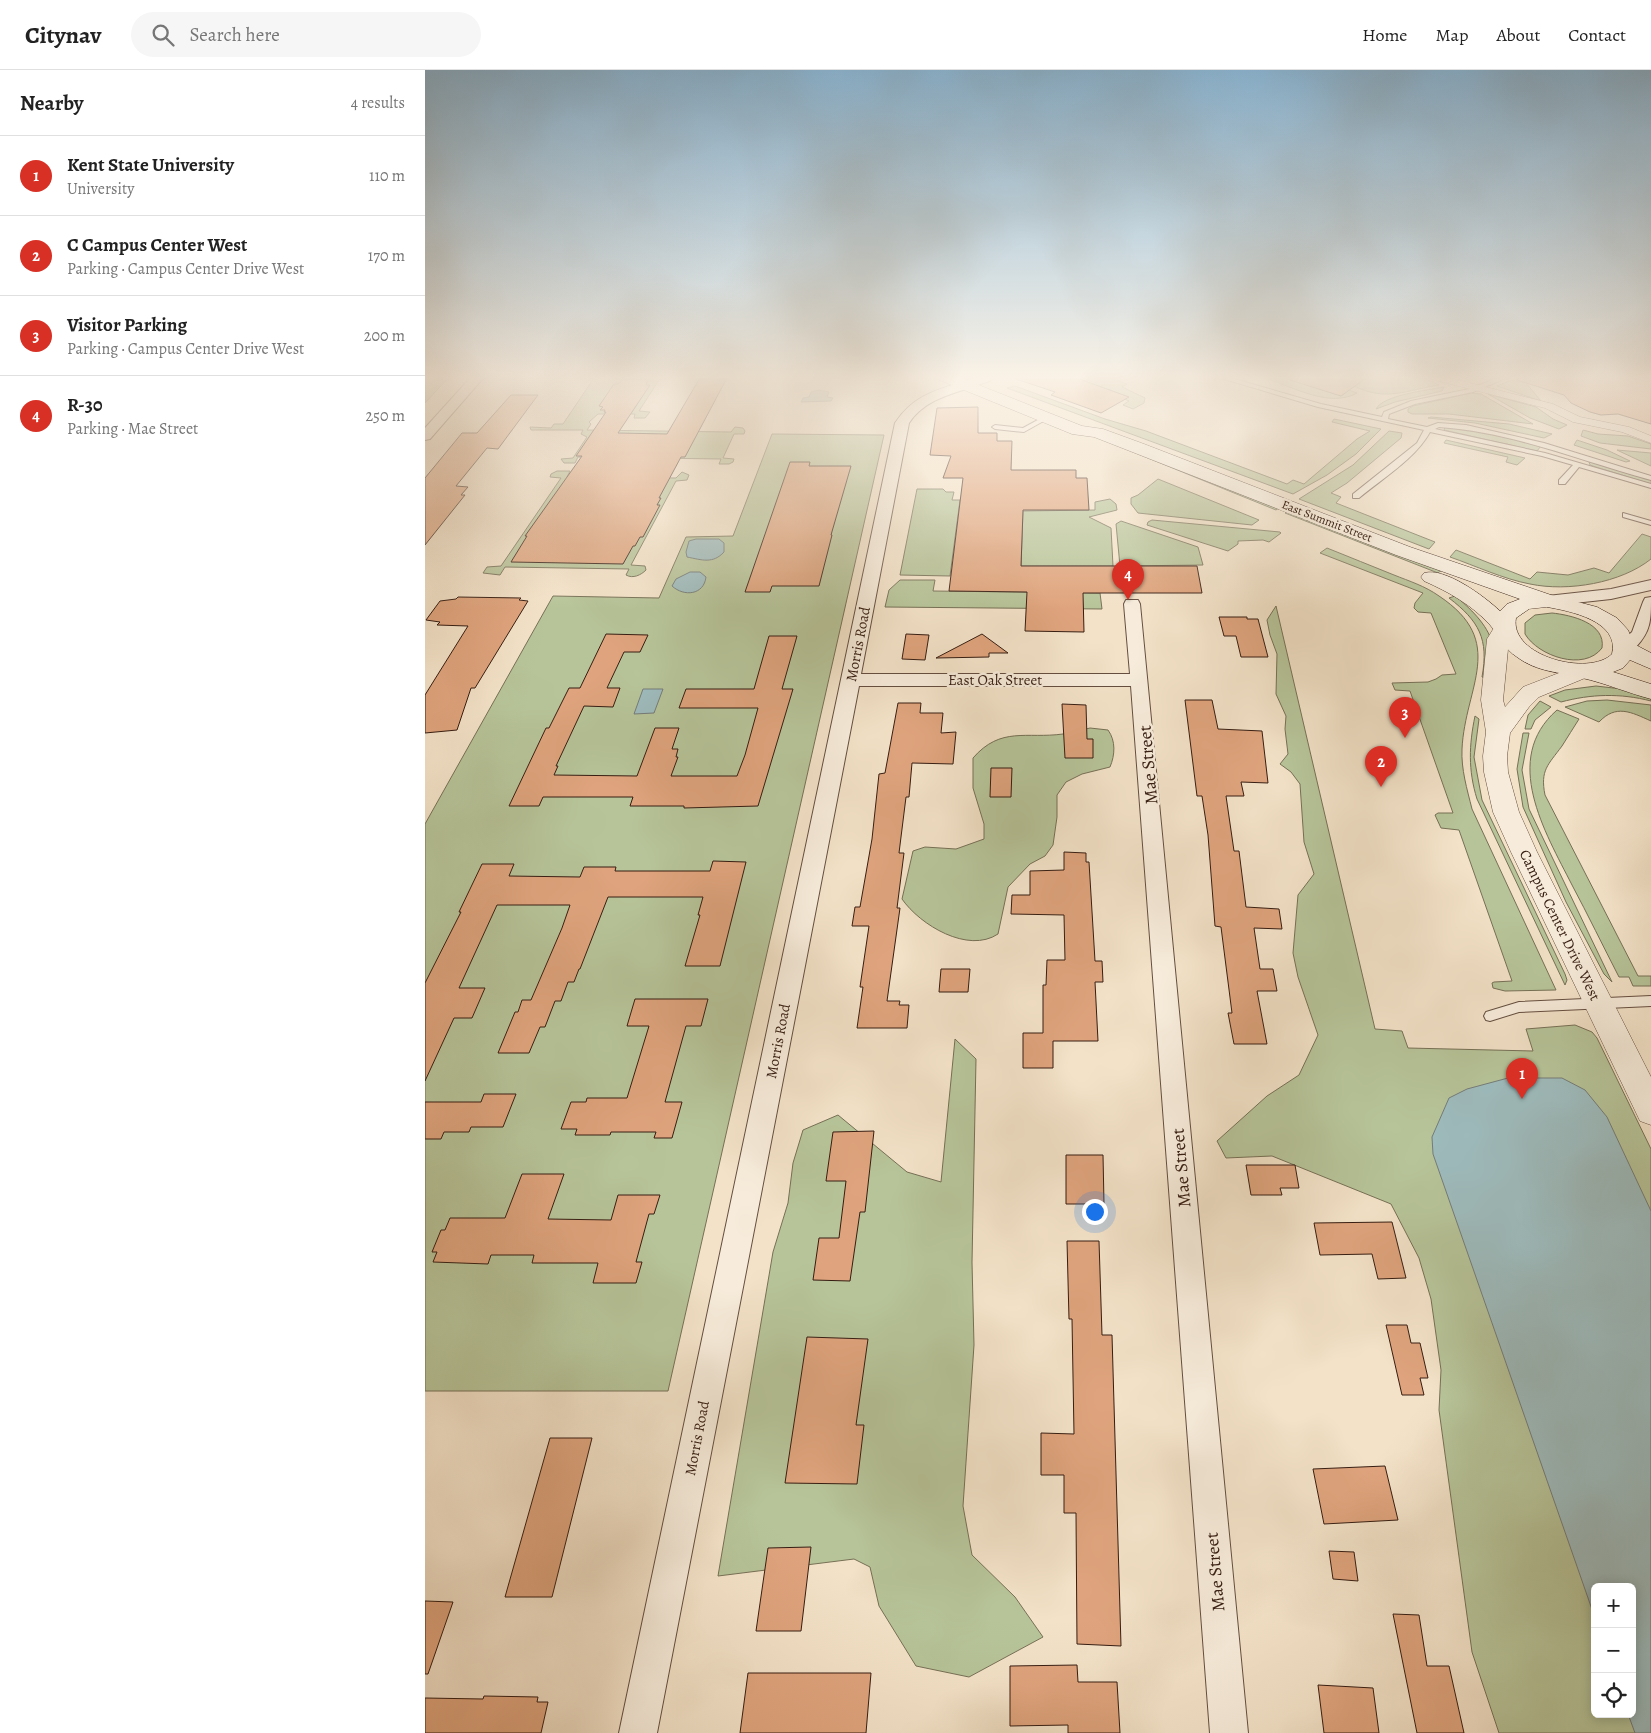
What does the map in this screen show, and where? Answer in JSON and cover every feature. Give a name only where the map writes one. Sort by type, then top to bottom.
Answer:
[{"type":"main road","name":"East Summit Street","points":[[1126,454],[1451,585],[1469,597],[1501,634],[1531,657],[1547,664],[1582,671]]},
{"type":"main road","name":"East Summit Street","points":[[1152,454],[1403,551],[1547,601]]},
{"type":"main road","points":[[1498,732],[1492,700],[1504,621],[1514,608],[1529,603],[1547,601],[1583,608],[1599,616],[1613,626],[1621,636],[1632,641],[1651,662]]},
{"type":"main road","points":[[1498,732],[1531,692],[1582,671],[1599,669],[1613,664],[1621,657],[1632,641]]},
{"type":"main road","points":[[1582,671],[1651,692]]},
{"type":"main road","name":"Campus Center Drive West","points":[[1498,732],[1495,756],[1496,772],[1506,812],[1651,1110]]},
{"type":"street","name":"Morris Road","points":[[637,1733],[896,454]]},
{"type":"street","points":[[1547,601],[1611,594],[1651,585]]},
{"type":"street","points":[[1651,602],[1632,641],[1651,651]]},
{"type":"street","name":"Mae Street","points":[[1131,604],[1140,680],[1229,1733]]},
{"type":"street","name":"East Oak Street","points":[[850,680],[1140,680]]},
{"type":"lane","points":[[1356,496],[1409,454]]},
{"type":"lane","points":[[1537,454],[1651,486]]},
{"type":"lane","points":[[1574,454],[1651,478]]},
{"type":"lane","points":[[1562,482],[1578,464]]},
{"type":"lane","points":[[1626,515],[1651,523]]},
{"type":"lane","points":[[1490,1016],[1519,1007],[1651,1001]]},
{"type":"green space","points":[[576,454],[725,454],[723,458],[734,459],[729,464],[719,464],[721,459],[578,457],[575,463],[564,463],[561,459],[573,458]]},
{"type":"green space","points":[[765,454],[880,454],[668,1391],[425,1391],[425,824],[553,596],[659,598],[686,537],[733,536]]},
{"type":"green space","points":[[1137,454],[1280,507],[1276,510]]},
{"type":"green space","points":[[1184,454],[1206,454],[1287,484],[1293,480],[1304,484],[1340,454],[1356,454],[1327,475],[1293,494]]},
{"type":"green space","points":[[1365,454],[1382,454],[1347,483],[1331,493],[1341,497],[1336,503],[1435,542],[1429,549],[1299,499],[1353,465]]},
{"type":"green space","points":[[1492,454],[1506,454],[1525,458],[1517,465],[1506,462],[1508,457]]},
{"type":"green space","points":[[1600,454],[1615,454],[1630,461],[1626,462]]},
{"type":"green space","points":[[1625,454],[1651,454],[1651,466]]},
{"type":"green space","points":[[1592,461],[1651,479],[1651,484],[1590,465],[1589,462]]},
{"type":"green space","points":[[557,471],[570,471],[567,477],[676,478],[682,472],[689,475],[687,480],[676,481],[631,565],[645,566],[646,570],[639,575],[631,577],[626,575],[629,569],[505,567],[500,575],[483,573],[487,567],[501,566],[561,478],[550,477],[551,474]]},
{"type":"green space","points":[[1158,479],[1259,520],[1252,525],[1138,513],[1131,504],[1131,498],[1138,495]]},
{"type":"green space","points":[[917,489],[943,489],[946,492],[954,492],[952,500],[960,500],[950,576],[900,575]]},
{"type":"green space","points":[[1110,499],[1116,504],[1117,510],[1089,517],[1111,528],[1113,566],[1021,566],[1023,511],[1095,510],[1095,502]]},
{"type":"green space","points":[[1289,511],[1442,570],[1438,573],[1285,513]]},
{"type":"green space","points":[[1152,520],[1281,533],[1269,542],[1263,540],[1238,541],[1238,544],[1228,551],[1147,525]]},
{"type":"green space","points":[[1121,521],[1198,547],[1203,565],[1120,566],[1116,524]]},
{"type":"green space","points":[[1642,534],[1651,537],[1651,559],[1639,567],[1610,580],[1577,586],[1545,586],[1520,582],[1450,557],[1456,550],[1530,579],[1537,572],[1568,575],[1594,568],[1609,573]]},
{"type":"green space","points":[[1327,548],[1428,589],[1460,613],[1472,630],[1477,648],[1477,666],[1462,749],[1462,764],[1466,786],[1472,809],[1556,990],[1505,991],[1493,988],[1492,983],[1494,982],[1512,981],[1459,830],[1441,828],[1435,815],[1438,813],[1453,813],[1410,691],[1395,690],[1392,683],[1428,682],[1442,675],[1456,674],[1431,613],[1418,612],[1414,608],[1415,603],[1423,593],[1320,553]]},
{"type":"green space","points":[[900,580],[935,580],[933,591],[1100,593],[1102,609],[885,607],[889,590]]},
{"type":"green space","points":[[1455,596],[1477,617],[1490,636],[1493,652],[1491,679],[1482,677],[1484,664],[1483,641],[1468,615],[1449,598]]},
{"type":"green space","points":[[1276,606],[1375,1029],[1402,1031],[1408,1048],[1533,1051],[1526,1029],[1575,1025],[1592,1032],[1597,1038],[1651,1149],[1651,1733],[1499,1733],[1472,1652],[1439,1410],[1441,1370],[1431,1299],[1419,1258],[1391,1204],[1272,1156],[1226,1158],[1217,1141],[1267,1096],[1299,1075],[1318,1035],[1298,977],[1293,953],[1298,895],[1314,874],[1304,842],[1300,784],[1291,772],[1280,764],[1288,754],[1285,729],[1286,716],[1276,694],[1277,654],[1267,620]]},
{"type":"green space","points":[[1552,613],[1577,618],[1593,626],[1599,632],[1602,639],[1602,648],[1594,655],[1584,659],[1573,660],[1550,654],[1540,649],[1525,634],[1525,623],[1535,615]]},
{"type":"green space","points":[[1596,686],[1622,689],[1651,697],[1651,701],[1606,695],[1583,697],[1561,702],[1549,696],[1565,690]]},
{"type":"green space","points":[[1607,700],[1651,705],[1651,721],[1624,711],[1618,711],[1605,716],[1599,722],[1565,707],[1587,701]]},
{"type":"green space","points":[[1540,701],[1551,707],[1535,720],[1531,729],[1525,729],[1528,715]]},
{"type":"green space","points":[[1557,710],[1579,719],[1546,768],[1544,774],[1545,795],[1638,976],[1651,976],[1651,986],[1633,986],[1629,977],[1619,977],[1550,842],[1533,796],[1530,773],[1532,751],[1540,729]]},
{"type":"green space","points":[[1475,716],[1479,719],[1474,757],[1482,800],[1565,974],[1567,980],[1565,985],[1477,799],[1470,758]]},
{"type":"green space","points":[[1090,728],[1108,730],[1111,734],[1114,748],[1110,767],[1082,774],[1066,782],[1057,795],[1057,817],[1053,845],[1045,856],[1030,864],[1008,887],[998,934],[986,939],[973,941],[959,939],[932,927],[910,909],[902,899],[913,851],[925,847],[956,849],[984,839],[984,824],[973,788],[973,758],[983,748],[994,741],[1004,738],[1063,734]]},
{"type":"green space","points":[[1523,733],[1529,733],[1522,770],[1529,809],[1612,982],[1604,974],[1566,902],[1523,807],[1517,769]]},
{"type":"green space","points":[[955,1039],[976,1059],[972,1262],[974,1345],[963,1506],[972,1555],[1015,1597],[1043,1637],[969,1677],[916,1666],[879,1606],[870,1567],[854,1559],[718,1576],[773,1252],[788,1203],[793,1163],[803,1130],[838,1115],[907,1172],[941,1182]]},
{"type":"water","points":[[696,539],[719,539],[724,543],[724,552],[711,560],[687,557],[686,552],[689,541]]},
{"type":"water","points":[[690,572],[700,572],[706,577],[702,588],[688,593],[677,590],[672,586],[676,579]]},
{"type":"water","points":[[643,689],[663,689],[654,713],[634,714]]},
{"type":"water","points":[[1508,1078],[1562,1078],[1585,1090],[1607,1117],[1651,1211],[1651,1733],[1635,1733],[1629,1718],[1636,1718],[1636,1583],[1591,1583],[1591,1607],[1433,1154],[1432,1137],[1449,1098],[1467,1089]]},
{"type":"building","points":[[445,454],[482,454],[456,486],[468,487],[461,495],[465,495],[425,545],[425,478]]},
{"type":"building","points":[[578,454],[687,454],[685,457],[681,457],[659,498],[661,498],[657,505],[660,505],[643,537],[640,537],[635,546],[633,546],[623,564],[511,562],[527,536],[525,536],[582,456],[576,456]]},
{"type":"building","points":[[1012,454],[1011,470],[1076,470],[1076,478],[1087,478],[1089,510],[1023,510],[1021,566],[1197,566],[1202,593],[1083,593],[1084,632],[1025,631],[1027,592],[949,591],[963,478],[943,478],[951,456],[930,455]]},
{"type":"building","points":[[790,462],[810,462],[809,466],[851,466],[831,535],[819,586],[772,586],[770,592],[745,592]]},
{"type":"building","points":[[458,597],[521,598],[519,600],[528,601],[475,688],[471,688],[457,730],[425,733],[425,695],[468,626],[437,625],[440,622],[426,620],[440,601],[456,599]]},
{"type":"building","points":[[1219,617],[1258,619],[1268,657],[1241,657],[1236,636],[1224,636]]},
{"type":"building","points":[[606,634],[648,635],[640,652],[624,652],[607,688],[620,688],[613,707],[584,706],[556,766],[558,766],[554,775],[637,776],[655,728],[679,728],[672,749],[678,749],[676,757],[678,757],[671,776],[737,776],[758,708],[679,708],[686,689],[754,689],[769,636],[797,636],[782,689],[793,689],[758,806],[684,808],[684,806],[630,806],[633,797],[543,797],[539,806],[509,806],[546,728],[549,728],[569,688],[580,688]]},
{"type":"building","points":[[906,634],[929,635],[925,660],[902,659]]},
{"type":"building","points":[[982,634],[1008,653],[989,653],[989,657],[936,658]]},
{"type":"building","points":[[1185,700],[1212,700],[1218,729],[1262,731],[1268,783],[1241,782],[1244,796],[1226,796],[1234,851],[1239,851],[1246,907],[1279,909],[1282,929],[1254,928],[1260,969],[1273,969],[1277,991],[1257,991],[1267,1044],[1234,1044],[1228,1013],[1232,1013],[1221,927],[1215,926],[1208,835],[1202,796],[1197,796]]},
{"type":"building","points":[[898,703],[921,703],[920,713],[943,713],[941,733],[956,732],[953,764],[912,763],[909,797],[906,797],[899,853],[904,853],[897,908],[900,908],[887,1001],[900,1001],[899,1005],[909,1005],[907,1028],[857,1028],[863,987],[860,987],[869,926],[852,926],[855,907],[860,907],[872,839],[879,774],[885,773]]},
{"type":"building","points":[[1062,704],[1086,705],[1087,739],[1093,739],[1093,758],[1065,758]]},
{"type":"building","points":[[991,768],[1012,768],[1011,797],[990,797]]},
{"type":"building","points":[[1064,852],[1086,853],[1086,862],[1089,862],[1095,961],[1102,961],[1103,982],[1095,982],[1098,1041],[1053,1041],[1053,1068],[1023,1068],[1023,1033],[1043,1033],[1043,985],[1046,985],[1047,960],[1065,960],[1064,915],[1011,914],[1012,895],[1030,895],[1030,871],[1064,870]]},
{"type":"building","points":[[713,861],[746,862],[720,966],[685,966],[700,915],[698,915],[703,897],[608,897],[574,982],[568,982],[561,1001],[555,1001],[545,1027],[540,1027],[529,1053],[498,1053],[522,1000],[531,1000],[570,905],[497,905],[459,988],[485,988],[472,1018],[454,1018],[425,1081],[425,983],[461,912],[459,912],[482,864],[514,864],[509,876],[580,877],[584,867],[616,867],[615,871],[710,871]]},
{"type":"building","points":[[941,969],[970,969],[968,992],[939,992]]},
{"type":"building","points":[[635,999],[708,999],[701,1026],[686,1026],[665,1102],[682,1102],[672,1138],[654,1138],[656,1132],[611,1132],[610,1135],[575,1135],[577,1129],[561,1129],[571,1102],[586,1102],[587,1098],[627,1098],[649,1026],[627,1026]]},
{"type":"building","points":[[484,1094],[516,1094],[503,1127],[471,1127],[469,1132],[444,1132],[441,1139],[425,1139],[425,1102],[481,1102]]},
{"type":"building","points":[[874,1131],[865,1212],[860,1212],[850,1281],[813,1280],[819,1238],[839,1238],[846,1181],[826,1181],[833,1132]]},
{"type":"building","points":[[1066,1155],[1103,1155],[1104,1204],[1066,1204]]},
{"type":"building","points":[[1246,1165],[1295,1165],[1299,1188],[1280,1188],[1282,1195],[1251,1195]]},
{"type":"building","points":[[522,1174],[564,1174],[548,1219],[611,1220],[618,1195],[660,1195],[654,1214],[649,1214],[636,1262],[642,1262],[636,1283],[593,1283],[598,1263],[532,1263],[534,1255],[491,1255],[488,1264],[433,1262],[437,1252],[432,1252],[441,1230],[445,1230],[450,1218],[505,1218]]},
{"type":"building","points":[[1392,1222],[1406,1278],[1378,1279],[1372,1254],[1320,1255],[1314,1223]]},
{"type":"building","points":[[1067,1241],[1099,1241],[1102,1335],[1112,1335],[1121,1646],[1077,1644],[1076,1513],[1064,1513],[1064,1475],[1041,1475],[1041,1433],[1074,1434],[1072,1319],[1069,1319]]},
{"type":"building","points":[[1386,1325],[1407,1325],[1411,1343],[1420,1343],[1428,1378],[1420,1378],[1424,1395],[1402,1395]]},
{"type":"building","points":[[807,1337],[868,1339],[856,1425],[864,1425],[857,1484],[785,1483]]},
{"type":"building","points":[[550,1438],[592,1438],[552,1597],[505,1597]]},
{"type":"building","points":[[1385,1466],[1398,1520],[1324,1524],[1313,1469]]},
{"type":"building","points":[[811,1547],[801,1631],[756,1631],[768,1548]]},
{"type":"building","points":[[1329,1551],[1354,1552],[1358,1581],[1333,1579]]},
{"type":"building","points":[[425,1601],[453,1602],[428,1674],[425,1674]]},
{"type":"building","points":[[1393,1614],[1419,1615],[1427,1666],[1449,1666],[1464,1733],[1417,1733]]},
{"type":"building","points":[[1077,1665],[1078,1682],[1117,1682],[1120,1733],[1068,1733],[1068,1725],[1010,1726],[1010,1666]]},
{"type":"building","points":[[748,1673],[871,1673],[866,1733],[740,1733]]},
{"type":"building","points":[[1318,1685],[1373,1688],[1379,1733],[1324,1733]]},
{"type":"building","points":[[484,1696],[538,1697],[537,1702],[548,1702],[541,1733],[425,1733],[425,1698],[483,1699]]},
{"type":"place","name":"R-30","points":[[1128,600]]},
{"type":"place","name":"Visitor Parking","points":[[1405,738]]},
{"type":"place","name":"C Campus Center West","points":[[1381,787]]},
{"type":"place","name":"Kent State University","points":[[1522,1099]]}]
